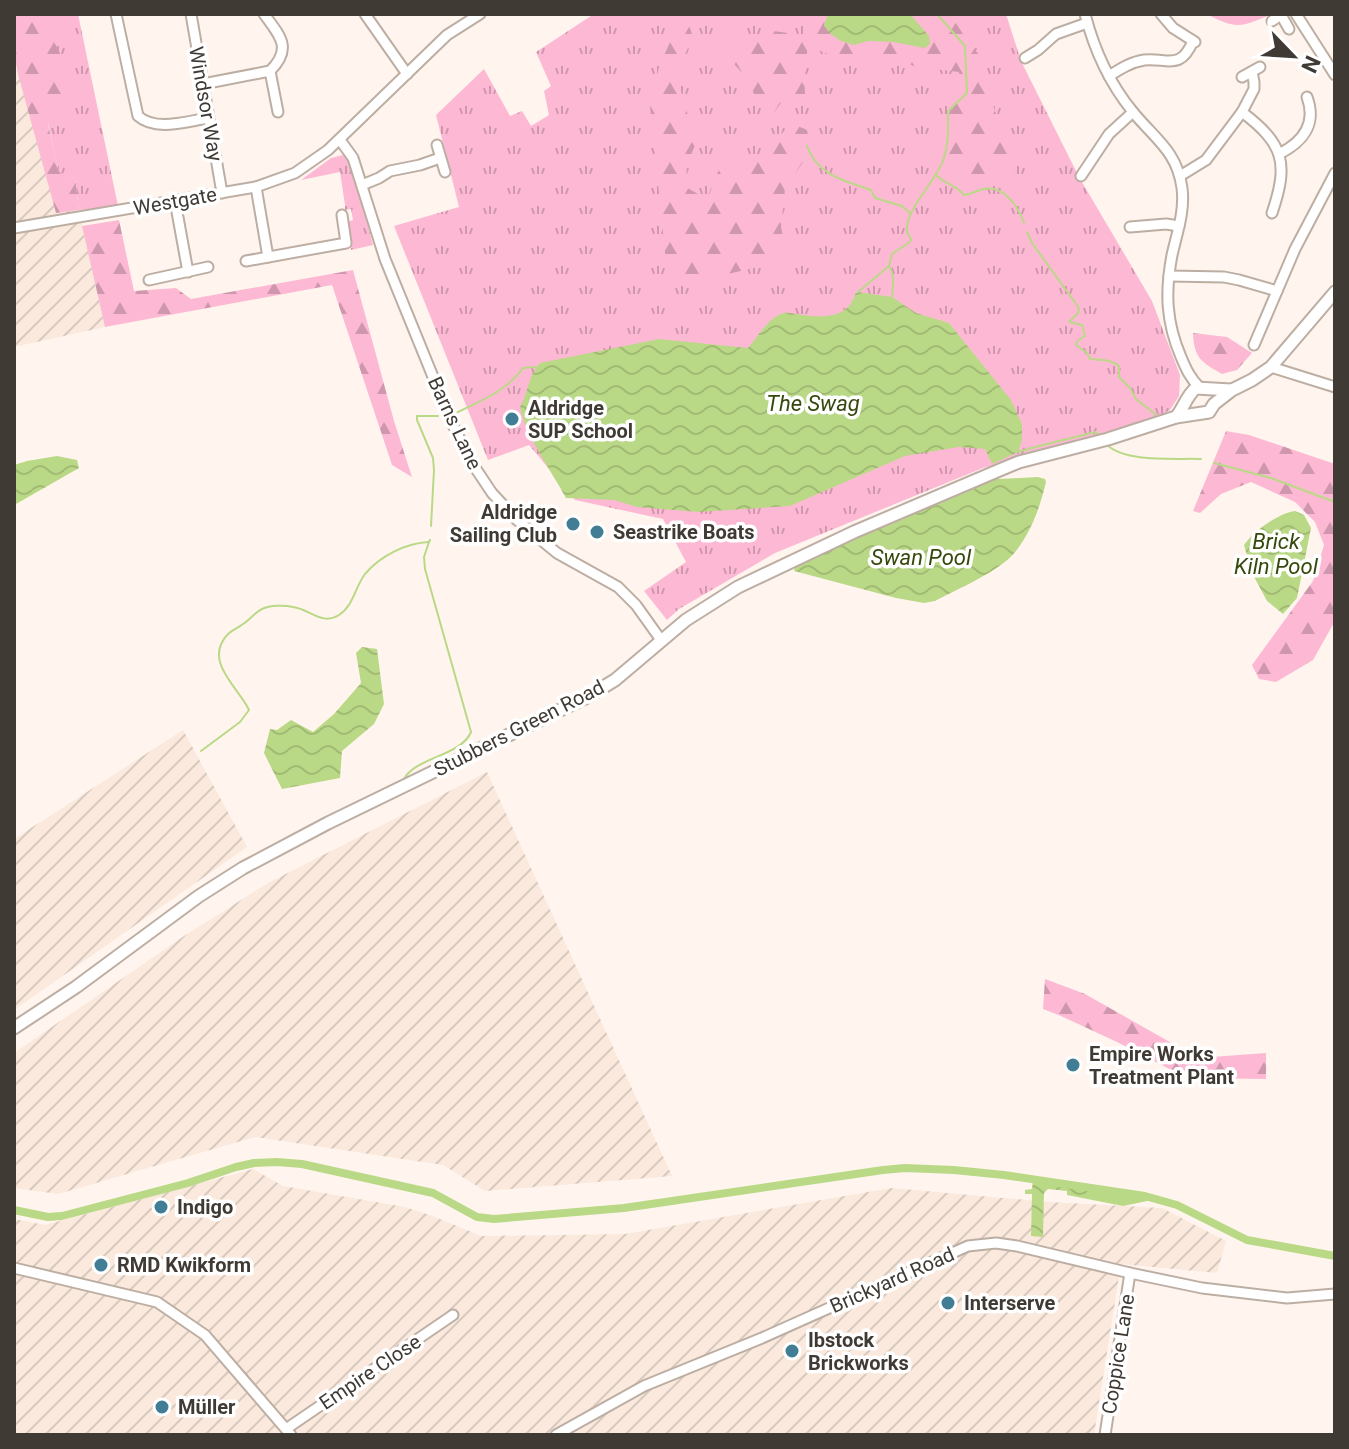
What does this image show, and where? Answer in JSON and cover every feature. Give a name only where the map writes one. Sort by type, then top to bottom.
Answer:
[{"type":"street","points":[[116,14],[138,116],[157,125],[209,118]]},
{"type":"street","name":"Windsor Way","points":[[191,14],[222,193]]},
{"type":"street","points":[[203,84],[270,71],[278,63],[283,44],[264,14]]},
{"type":"street","points":[[365,14],[407,74]]},
{"type":"street","points":[[340,140],[447,35],[480,14]]},
{"type":"street","points":[[1109,76],[1134,62],[1170,62],[1178,59],[1196,42],[1173,28],[1161,14]]},
{"type":"street","points":[[1272,21],[1282,14],[1289,29]]},
{"type":"street","points":[[1296,14],[1335,75]]},
{"type":"street","points":[[1025,58],[1042,54],[1056,34],[1086,19],[1109,76],[1133,112],[1168,150],[1180,176],[1182,209],[1169,276],[1169,323],[1190,378],[1188,397],[1190,409],[1195,413],[1209,412],[1232,390],[1271,367],[1335,292]]},
{"type":"street","points":[[270,71],[279,112]]},
{"type":"street","points":[[1180,176],[1206,160],[1242,112],[1254,89],[1251,72]]},
{"type":"street","points":[[1279,154],[1292,147],[1302,136],[1316,108],[1307,97]]},
{"type":"street","points":[[1081,176],[1100,159],[1109,134],[1133,112]]},
{"type":"street","points":[[1242,112],[1271,138],[1282,161],[1281,184],[1272,213]]},
{"type":"street","name":"Westgate","points":[[14,228],[256,187],[295,173],[340,140]]},
{"type":"street","name":"Barns Lane","points":[[340,140],[353,158],[385,259],[470,460],[504,507],[569,561],[618,587],[661,640]]},
{"type":"street","points":[[437,145],[445,172]]},
{"type":"street","points":[[362,185],[390,171],[440,158]]},
{"type":"street","points":[[1254,339],[1331,175]]},
{"type":"street","points":[[256,187],[268,257]]},
{"type":"street","points":[[175,201],[188,272]]},
{"type":"street","points":[[246,261],[346,243],[342,215]]},
{"type":"street","points":[[1147,225],[1151,236]]},
{"type":"street","points":[[1130,227],[1179,226]]},
{"type":"street","points":[[149,280],[208,267]]},
{"type":"street","points":[[1169,276],[1224,277],[1277,291]]},
{"type":"street","points":[[1271,367],[1335,387]]},
{"type":"street","points":[[1190,378],[1213,395],[1214,404]]},
{"type":"street","points":[[1176,417],[1192,391],[1204,388],[1232,390]]},
{"type":"street","name":"Stubbers Green Road","points":[[14,1028],[243,868],[587,697],[615,680],[686,620],[722,596],[790,561],[987,474],[1019,462],[1195,413]]},
{"type":"street","name":"Brickyard Road","points":[[556,1435],[644,1386],[762,1338],[968,1246],[996,1243],[1017,1246],[1202,1288],[1287,1298],[1335,1294]]},
{"type":"street","points":[[14,1268],[157,1302],[205,1335],[289,1432]]},
{"type":"street","name":"Coppice Lane","points":[[1105,1435],[1130,1273]]},
{"type":"street","name":"Empire Close","points":[[289,1432],[453,1315]]},
{"type":"shaded area","points":[[14,14],[75,178],[105,327],[14,347]]},
{"type":"shaded area","points":[[183,730],[247,847],[14,1010],[14,839]]},
{"type":"shaded area","points":[[487,772],[672,1176],[485,1191],[443,1165],[255,1137],[58,1194],[14,1188],[14,1053],[181,938],[268,883]]},
{"type":"shaded area","points":[[253,1169],[283,1186],[405,1207],[481,1236],[625,1234],[891,1188],[1162,1208],[1226,1241],[1217,1273],[1121,1264],[1094,1435],[14,1435],[14,1219],[45,1225]]},
{"type":"green space","points":[[14,14],[45,14],[44,19],[69,73],[70,97],[58,99],[48,125],[59,172],[75,178],[79,210],[56,213],[18,74]]},
{"type":"green space","points":[[24,14],[78,14],[118,206],[79,210],[75,178],[59,173]]},
{"type":"green space","points":[[594,14],[1006,14],[1021,61],[1079,177],[1152,301],[1180,375],[1179,396],[1170,410],[1097,438],[983,468],[775,553],[679,609],[667,620],[644,591],[686,562],[663,519],[575,500],[529,445],[488,460],[394,226],[459,207],[436,115],[484,69],[510,116],[522,111],[531,126],[549,115],[544,91],[551,86],[536,52]]},
{"type":"green space","points":[[780,14],[828,14],[824,26],[854,45],[881,42],[925,48],[929,36],[910,14],[949,14],[981,58],[985,80],[1017,178],[959,177],[942,170],[939,151],[958,92],[959,72],[916,67],[898,59],[834,57],[808,45],[805,94],[787,94],[773,114],[759,106],[747,78],[723,52],[721,43],[732,36],[750,38],[773,31],[804,35],[805,21]]},
{"type":"green space","points":[[1207,14],[1272,14],[1239,25],[1225,23]]},
{"type":"green space","points":[[689,25],[693,37],[676,74],[696,143],[687,164],[686,187],[708,200],[724,160],[754,157],[767,152],[775,139],[793,124],[807,130],[811,150],[785,189],[781,227],[788,260],[685,284],[667,271],[650,106],[659,67],[674,33]]},
{"type":"green space","points":[[343,155],[351,163],[373,245],[351,250],[347,222],[353,220],[351,209],[345,210],[340,172],[301,180],[331,158]]},
{"type":"green space","points":[[119,220],[134,291],[176,288],[191,299],[353,270],[412,477],[392,465],[332,285],[105,327],[82,226]]},
{"type":"green space","points":[[1193,333],[1227,337],[1252,353],[1237,370],[1222,374],[1200,358]]},
{"type":"green space","points":[[1226,431],[1249,435],[1335,464],[1335,621],[1313,660],[1276,682],[1259,679],[1252,665],[1313,581],[1324,545],[1315,522],[1295,502],[1251,482],[1221,494],[1200,513],[1193,511]]},
{"type":"green space","points":[[1045,979],[1085,994],[1198,1058],[1266,1053],[1266,1079],[1187,1078],[1043,1009]]},
{"type":"water","points":[[828,14],[910,14],[929,36],[930,44],[925,48],[893,42],[868,41],[854,45],[829,33],[824,25]]},
{"type":"water","name":"The Swag","points":[[858,292],[892,297],[916,313],[949,323],[1011,400],[1022,424],[1018,452],[992,464],[985,449],[958,447],[905,456],[790,506],[699,512],[637,507],[614,500],[566,498],[528,431],[520,407],[540,363],[659,339],[748,348],[778,315],[834,315],[847,308]]},
{"type":"water","points":[[57,456],[77,460],[79,468],[16,504],[14,536],[14,465]]},
{"type":"water","name":"Swan Pool","points":[[997,474],[999,479],[1045,479],[1031,527],[1016,551],[1000,566],[935,601],[924,603],[896,598],[794,571],[796,564]]},
{"type":"water","name":"Brick Kiln Pool","points":[[1295,511],[1304,515],[1311,528],[1297,598],[1283,614],[1267,601],[1252,573],[1244,545],[1267,524]]},
{"type":"water","points":[[362,647],[377,649],[384,704],[374,724],[342,751],[340,778],[282,789],[264,753],[270,729],[277,730],[291,720],[313,732],[334,714],[361,683],[356,653]]},
{"type":"water","points":[[1033,1180],[1157,1199],[1123,1206],[1048,1189],[1044,1193],[1043,1237],[1031,1236],[1032,1194],[1025,1194],[1025,1190],[1032,1189]]},
{"type":"waterway","points":[[892,297],[893,277],[889,266],[892,254],[910,242],[907,230],[909,220],[945,155],[948,111],[967,93],[965,46],[937,14]]},
{"type":"waterway","points":[[807,146],[825,170],[871,190],[875,198],[902,206],[911,214]]},
{"type":"waterway","points":[[936,175],[964,195],[983,189],[997,190],[1014,204],[1024,223]]},
{"type":"waterway","points":[[1027,232],[1079,308],[1069,322],[1082,325],[1085,336],[1076,345],[1090,359],[1109,361],[1119,366],[1119,377],[1136,399],[1155,414],[1155,418]]},
{"type":"waterway","points":[[858,292],[889,266]]},
{"type":"waterway","points":[[456,413],[501,389],[523,368],[535,367]]},
{"type":"waterway","points":[[431,526],[433,458],[417,416],[438,416]]},
{"type":"waterway","points":[[1018,452],[1095,432],[1100,435]]},
{"type":"waterway","points":[[1106,444],[1114,450],[1137,457],[1201,459]]},
{"type":"waterway","points":[[1214,463],[1271,478],[1335,502]]},
{"type":"waterway","points":[[201,751],[240,722],[249,710],[221,664],[221,644],[228,634],[259,610],[273,606],[299,608],[321,618],[333,618],[348,606],[365,574],[378,562],[403,548],[430,540]]},
{"type":"waterway","points":[[404,779],[418,766],[458,746],[471,732],[425,569],[424,557],[429,542]]},
{"type":"waterway","points":[[738,594],[757,584]]},
{"type":"waterway","points":[[14,1210],[48,1217],[62,1216],[254,1163],[302,1164],[433,1193],[477,1217],[494,1219],[624,1208],[905,1168],[1004,1175],[1145,1196],[1177,1205],[1247,1240],[1335,1256]]},
{"type":"place","name":"Aldridge SUP School","points":[[512,419]]},
{"type":"place","name":"Aldridge Sailing Club","points":[[573,524]]},
{"type":"place","name":"Seastrike Boats","points":[[597,532]]},
{"type":"place","name":"Empire Works Treatment Plant","points":[[1073,1065]]},
{"type":"place","name":"Indigo","points":[[161,1207]]},
{"type":"place","name":"RMD Kwikform","points":[[101,1265]]},
{"type":"place","name":"Interserve","points":[[948,1303]]},
{"type":"place","name":"Ibstock Brickworks","points":[[792,1351]]},
{"type":"place","name":"Müller","points":[[162,1407]]}]
